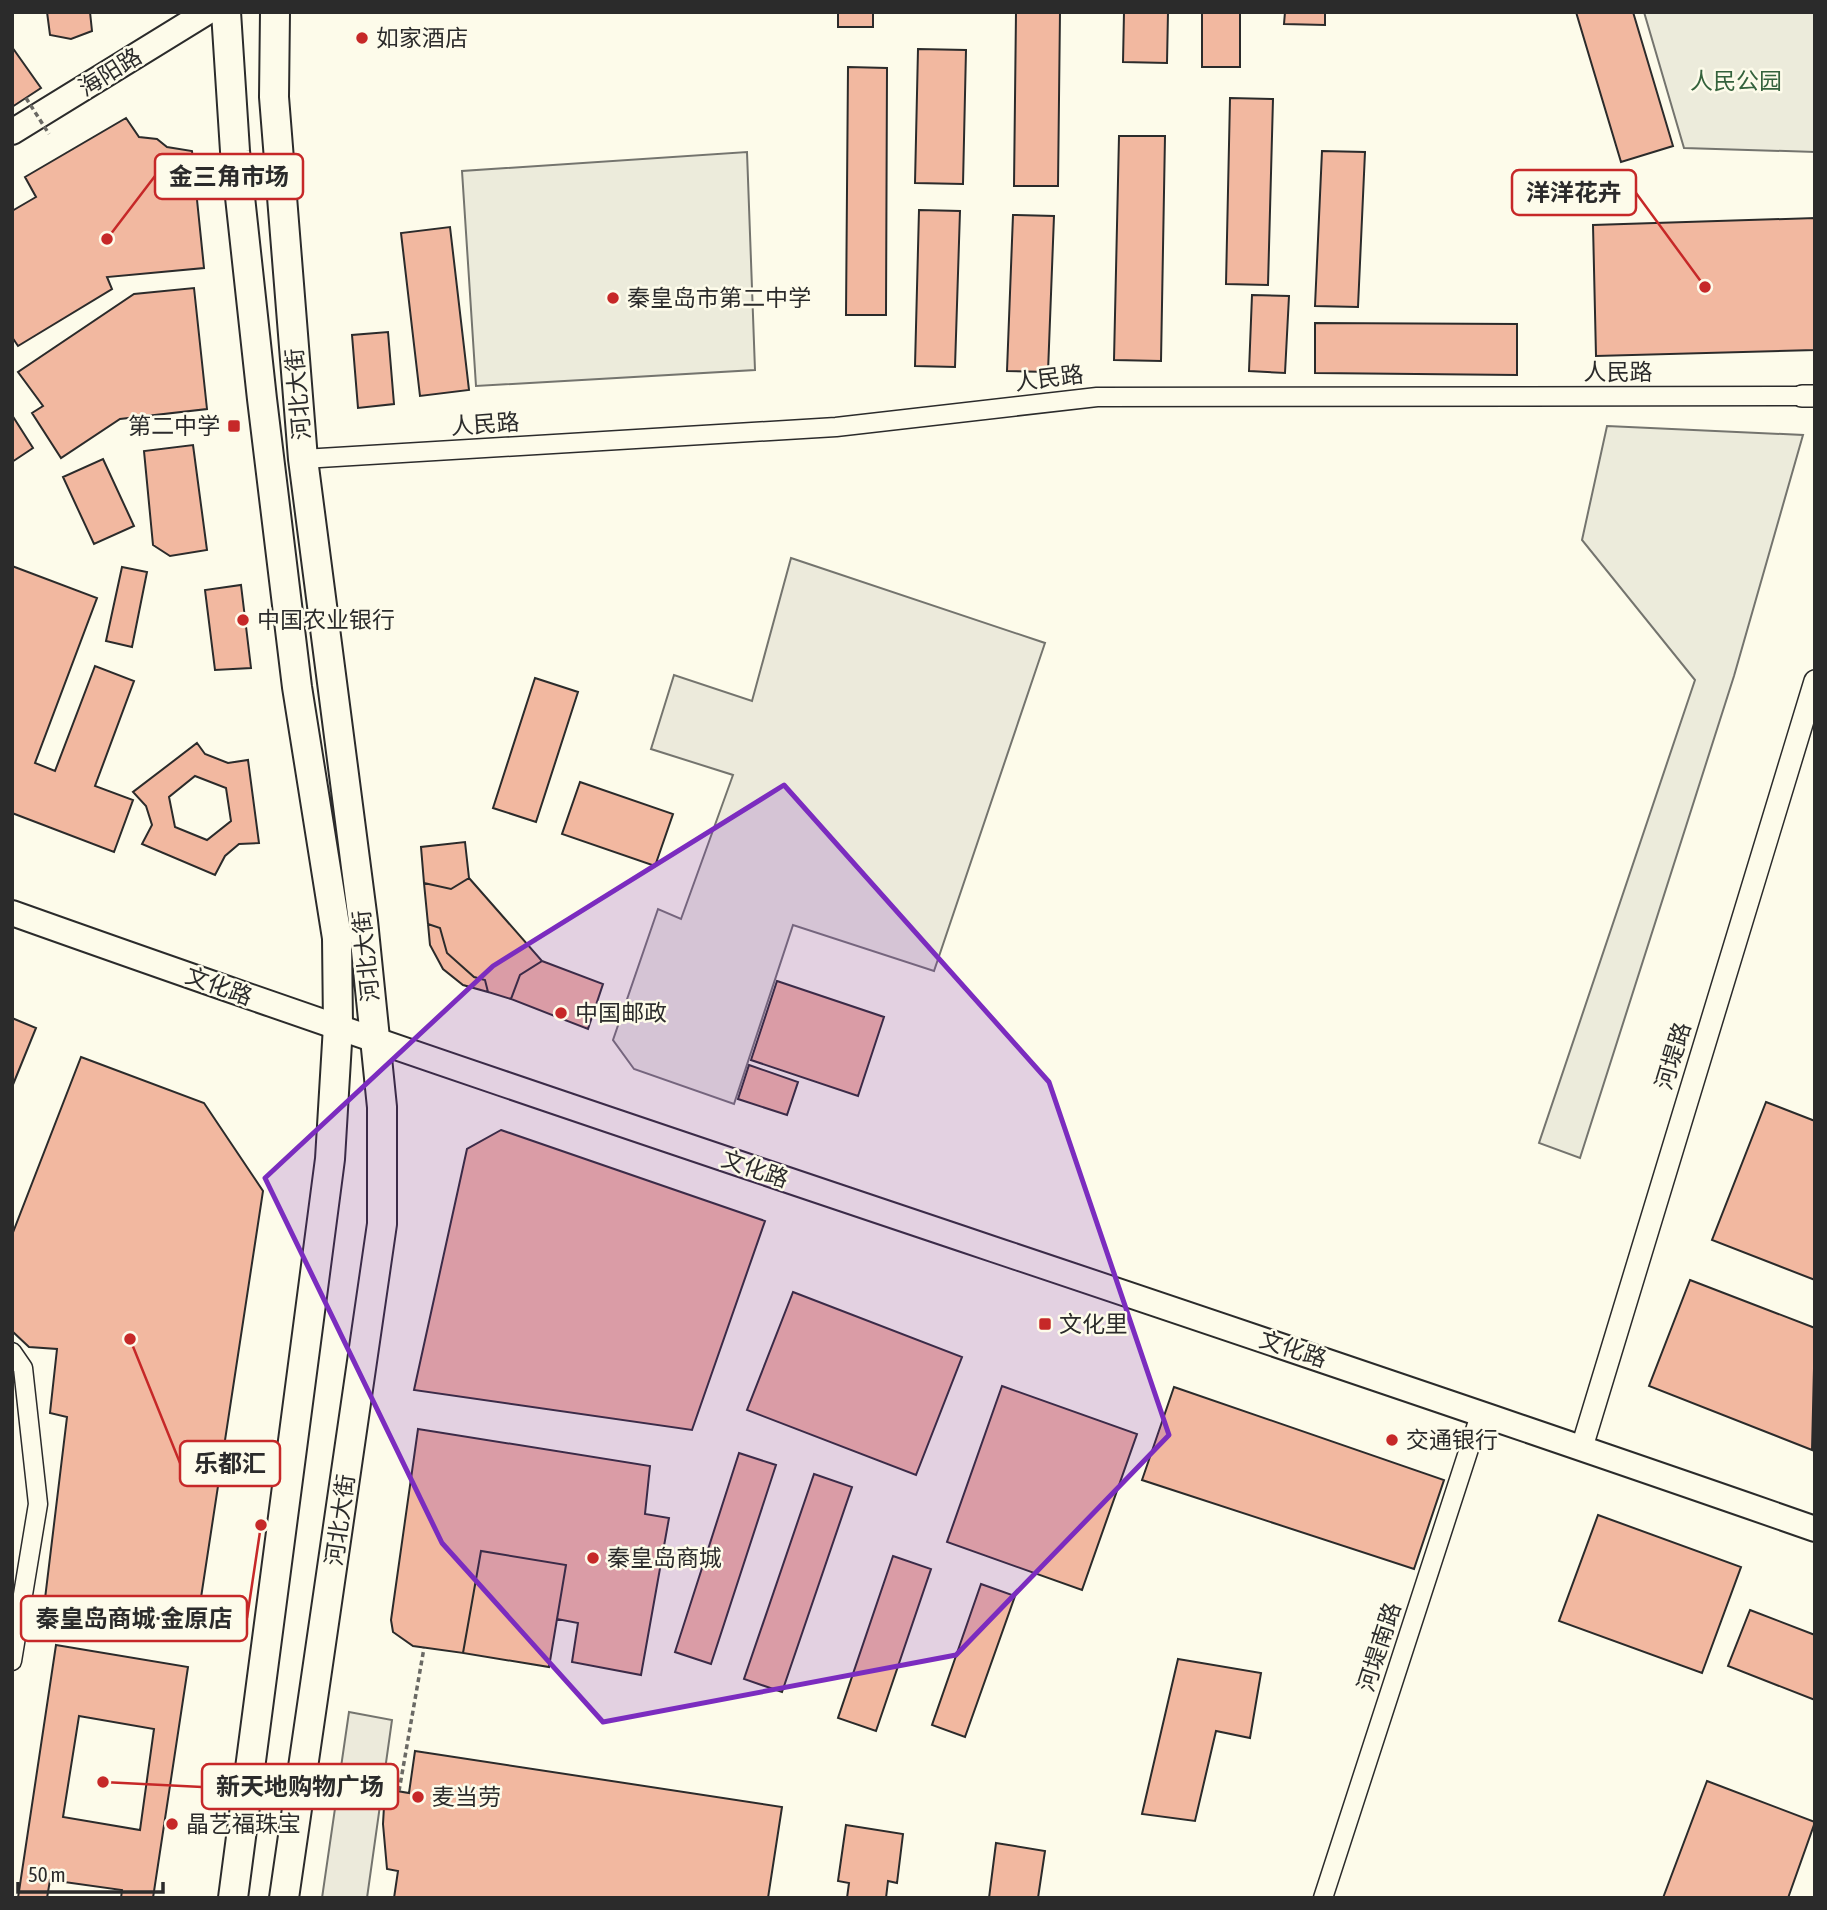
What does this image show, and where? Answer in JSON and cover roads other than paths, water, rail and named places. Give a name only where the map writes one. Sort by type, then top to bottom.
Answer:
[{"type":"main road","name":"海阳路","points":[[12,132],[207,12]]},
{"type":"main road","points":[[226,12],[235,151],[265,424],[297,687],[337,938],[338,1026],[330,1159],[233,1898]]},
{"type":"main road","name":"河北大街","points":[[275,12],[274,97],[303,459],[363,921],[382,1107],[382,1224],[284,1898]]},
{"type":"main road","name":"文化路","points":[[12,913],[374,1040],[1582,1447]]},
{"type":"main road","points":[[1582,1447],[1815,1529]]},
{"type":"street","name":"人民路","points":[[303,459],[836,427],[1097,397],[1808,396]]},
{"type":"street","name":"河堤路","points":[[1582,1447],[1815,681]]},
{"type":"street","points":[[12,1352],[23,1367],[38,1504],[12,1661]]},
{"type":"street","name":"河堤南路","points":[[1323,1898],[1491,1415]]},
{"type":"place","name":"如家酒店","points":[[362,38]]},
{"type":"place","name":"金三角市场","points":[[107,239]]},
{"type":"place","name":"洋洋花卉","points":[[1705,287]]},
{"type":"place","name":"秦皇岛市第二中学","points":[[613,298]]},
{"type":"place","name":"第二中学","points":[[234,426]]},
{"type":"place","name":"中国农业银行","points":[[243,620]]},
{"type":"place","name":"中国邮政","points":[[561,1013]]},
{"type":"place","name":"文化里","points":[[1045,1324]]},
{"type":"place","name":"乐都汇","points":[[130,1339]]},
{"type":"place","name":"交通银行","points":[[1392,1440]]},
{"type":"place","name":"秦皇岛商城·金原店","points":[[261,1525]]},
{"type":"place","name":"秦皇岛商城","points":[[593,1558]]},
{"type":"place","name":"新天地购物广场","points":[[103,1782]]},
{"type":"place","name":"麦当劳","points":[[418,1797]]},
{"type":"place","name":"晶艺福珠宝","points":[[172,1824]]},
{"type":"park label","name":"人民公园","points":[[1736,81]]}]
